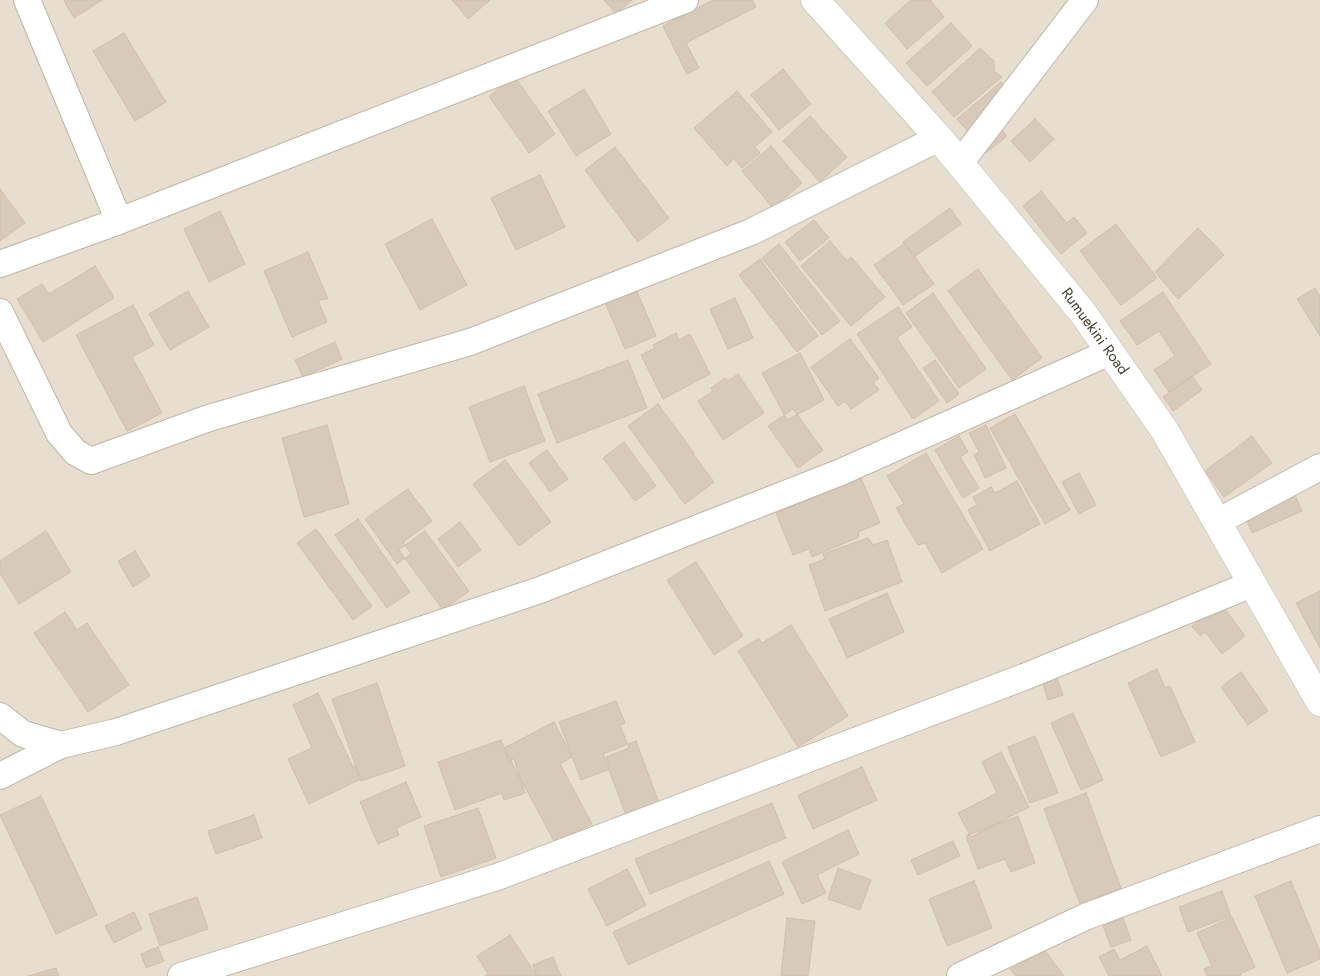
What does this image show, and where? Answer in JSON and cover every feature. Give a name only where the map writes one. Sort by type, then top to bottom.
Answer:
[{"type":"street","points":[[27,0],[118,221]]},
{"type":"street","points":[[0,264],[118,221],[685,0]]},
{"type":"street","name":"Rumuekini Road","points":[[815,0],[939,138],[1083,313],[1165,431],[1320,702]]},
{"type":"street","points":[[960,163],[1085,0]]},
{"type":"street","points":[[0,312],[59,434],[75,452],[90,461],[209,418],[470,342],[751,232],[939,138]]},
{"type":"street","points":[[0,776],[61,745],[116,732],[540,590],[841,472],[1110,352]]},
{"type":"street","points":[[1217,522],[1320,467]]},
{"type":"street","points":[[181,976],[497,878],[1024,676],[1252,584]]},
{"type":"street","points":[[0,716],[23,734],[61,745]]},
{"type":"street","points":[[960,976],[1085,917],[1320,829]]},
{"type":"shaded area","points":[[0,0],[1320,0],[1320,976],[0,976]]},
{"type":"building","points":[[65,0],[102,0],[74,18]]},
{"type":"building","points":[[452,0],[490,0],[468,19]]},
{"type":"building","points":[[604,0],[632,0],[616,14]]},
{"type":"building","points":[[713,0],[752,0],[756,7],[686,43],[699,68],[687,74],[663,26]]},
{"type":"building","points":[[911,0],[930,0],[944,17],[907,49],[885,23]]},
{"type":"building","points":[[951,23],[972,46],[927,86],[906,63]]},
{"type":"building","points":[[124,33],[166,102],[135,121],[93,51]]},
{"type":"building","points":[[980,48],[994,61],[994,71],[1002,77],[954,117],[932,92]]},
{"type":"building","points":[[783,69],[811,104],[779,130],[751,95]]},
{"type":"building","points":[[515,77],[555,134],[529,153],[489,96]]},
{"type":"building","points":[[1001,82],[1017,102],[994,121],[1007,136],[986,153],[957,119]]},
{"type":"building","points":[[584,89],[611,134],[576,156],[548,111]]},
{"type":"building","points":[[737,91],[772,132],[755,147],[760,153],[742,168],[734,159],[727,166],[694,128]]},
{"type":"building","points":[[810,116],[847,157],[820,182],[783,141]]},
{"type":"building","points":[[1035,119],[1054,139],[1030,162],[1011,141]]},
{"type":"building","points":[[771,146],[802,183],[773,208],[742,171]]},
{"type":"building","points":[[615,147],[669,218],[638,242],[585,170]]},
{"type":"building","points":[[540,175],[565,227],[516,250],[491,198]]},
{"type":"building","points":[[0,189],[25,223],[0,241]]},
{"type":"building","points":[[1041,191],[1067,223],[1074,217],[1087,233],[1061,254],[1023,206]]},
{"type":"building","points":[[950,208],[961,224],[914,257],[903,242]]},
{"type":"building","points":[[220,211],[245,264],[209,282],[184,229]]},
{"type":"building","points":[[432,219],[467,285],[420,310],[385,244]]},
{"type":"building","points":[[814,220],[829,238],[800,261],[785,242]]},
{"type":"building","points":[[1116,224],[1157,278],[1121,305],[1080,251]]},
{"type":"building","points":[[1198,228],[1224,255],[1178,299],[1155,272]]},
{"type":"building","points":[[830,241],[847,261],[851,257],[885,297],[851,326],[801,266]]},
{"type":"building","points":[[905,243],[934,284],[903,305],[874,265]]},
{"type":"building","points":[[779,244],[840,321],[822,335],[762,258]]},
{"type":"building","points":[[308,252],[328,299],[318,300],[327,322],[292,337],[264,271]]},
{"type":"building","points":[[760,259],[818,336],[797,352],[739,275]]},
{"type":"building","points":[[95,266],[114,298],[43,342],[17,299],[42,284],[49,294]]},
{"type":"building","points":[[978,269],[1042,358],[1012,380],[948,291]]},
{"type":"building","points":[[635,287],[656,336],[625,349],[604,300]]},
{"type":"building","points":[[1315,288],[1320,296],[1320,336],[1297,299]]},
{"type":"building","points":[[188,291],[209,327],[170,350],[149,314]]},
{"type":"building","points":[[1163,292],[1211,364],[1169,392],[1154,370],[1175,356],[1159,331],[1137,345],[1120,321]]},
{"type":"building","points":[[933,293],[986,369],[959,388],[906,313]]},
{"type":"building","points":[[735,298],[753,338],[728,349],[710,309]]},
{"type":"building","points":[[133,305],[154,345],[132,357],[162,413],[127,431],[76,335]]},
{"type":"building","points":[[898,307],[912,327],[897,338],[939,401],[913,419],[857,334]]},
{"type":"building","points":[[676,333],[679,340],[690,334],[710,374],[663,399],[641,355],[655,348],[653,345]]},
{"type":"building","points":[[850,339],[879,378],[873,382],[879,390],[851,409],[845,401],[838,406],[811,367]]},
{"type":"building","points":[[335,342],[342,359],[303,377],[295,360]]},
{"type":"building","points":[[800,353],[824,400],[787,420],[762,373]]},
{"type":"building","points":[[628,360],[647,408],[557,443],[538,394]]},
{"type":"building","points":[[935,360],[959,394],[947,403],[923,368]]},
{"type":"building","points":[[738,374],[764,413],[723,440],[698,401],[713,391],[711,388],[725,378],[728,381]]},
{"type":"building","points":[[1192,376],[1202,390],[1173,411],[1163,397]]},
{"type":"building","points":[[524,386],[545,441],[490,462],[469,407]]},
{"type":"building","points":[[658,404],[714,482],[685,504],[628,426]]},
{"type":"building","points":[[793,409],[823,450],[798,468],[768,426]]},
{"type":"building","points":[[1015,414],[1070,510],[1045,524],[990,428]]},
{"type":"building","points":[[327,425],[349,504],[304,517],[282,438]]},
{"type":"building","points":[[986,425],[1006,468],[985,478],[974,455],[979,452],[969,433]]},
{"type":"building","points":[[959,436],[968,452],[960,457],[979,488],[963,498],[935,450]]},
{"type":"building","points":[[1252,436],[1272,463],[1224,497],[1205,471]]},
{"type":"building","points":[[624,442],[656,486],[635,501],[603,458]]},
{"type":"building","points":[[547,450],[568,479],[550,492],[529,463]]},
{"type":"building","points":[[926,453],[983,549],[942,573],[925,543],[918,545],[896,508],[904,504],[887,476]]},
{"type":"building","points":[[505,460],[551,522],[519,546],[473,484]]},
{"type":"building","points":[[1079,473],[1096,505],[1079,514],[1062,482]]},
{"type":"building","points":[[861,478],[880,523],[858,532],[859,537],[812,557],[809,549],[793,555],[776,513]]},
{"type":"building","points":[[1017,481],[1040,524],[990,551],[968,510],[977,505],[973,497],[991,487],[995,493]]},
{"type":"building","points":[[408,489],[432,521],[403,542],[411,554],[397,564],[365,519]]},
{"type":"building","points":[[1293,490],[1302,511],[1252,533],[1243,512]]},
{"type":"building","points":[[358,519],[410,592],[387,608],[335,535]]},
{"type":"building","points":[[460,522],[481,550],[458,567],[438,539]]},
{"type":"building","points":[[316,529],[372,606],[353,620],[297,543]]},
{"type":"building","points":[[46,531],[71,572],[19,604],[0,573],[0,561]]},
{"type":"building","points":[[425,531],[469,591],[443,610],[399,550]]},
{"type":"building","points":[[868,538],[873,545],[887,540],[902,582],[825,611],[809,565],[825,559],[823,554]]},
{"type":"building","points":[[135,551],[150,576],[133,587],[118,561]]},
{"type":"building","points":[[696,562],[743,636],[714,655],[667,580]]},
{"type":"building","points":[[1320,591],[1320,648],[1296,603]]},
{"type":"building","points":[[887,593],[904,632],[847,658],[829,619]]},
{"type":"building","points":[[1221,604],[1245,636],[1222,654],[1205,632],[1200,636],[1192,626]]},
{"type":"building","points":[[65,612],[77,630],[87,623],[129,685],[88,712],[34,633]]},
{"type":"building","points":[[791,625],[848,716],[798,747],[738,651],[759,638],[762,643]]},
{"type":"building","points":[[1157,669],[1165,688],[1170,686],[1195,742],[1161,757],[1128,683]]},
{"type":"building","points":[[1241,672],[1268,711],[1248,725],[1221,687]]},
{"type":"building","points":[[1056,676],[1063,695],[1048,700],[1042,681]]},
{"type":"building","points":[[377,683],[405,766],[361,781],[332,699]]},
{"type":"building","points":[[318,693],[353,767],[355,766],[361,779],[309,804],[288,759],[312,748],[293,705]]},
{"type":"building","points":[[616,701],[625,723],[620,725],[629,748],[606,757],[610,769],[581,780],[559,722]]},
{"type":"building","points":[[1073,713],[1103,780],[1081,790],[1051,723]]},
{"type":"building","points":[[554,722],[572,757],[560,764],[592,824],[555,843],[504,748]]},
{"type":"building","points":[[1035,736],[1058,793],[1030,803],[1008,747]]},
{"type":"building","points":[[501,740],[509,761],[514,759],[525,793],[504,800],[502,793],[455,810],[438,762]]},
{"type":"building","points":[[636,741],[659,803],[626,815],[603,754]]},
{"type":"building","points":[[1001,752],[1029,807],[971,837],[958,813],[997,793],[982,762]]},
{"type":"building","points":[[862,767],[877,800],[813,829],[798,795]]},
{"type":"building","points":[[406,782],[421,817],[396,828],[399,835],[378,844],[360,802]]},
{"type":"building","points":[[1086,793],[1121,888],[1080,904],[1044,809]]},
{"type":"building","points":[[41,796],[97,915],[56,934],[0,815]]},
{"type":"building","points":[[772,803],[786,838],[650,894],[635,859]]},
{"type":"building","points":[[478,808],[496,858],[441,877],[424,826]]},
{"type":"building","points":[[254,815],[262,838],[216,854],[208,831]]},
{"type":"building","points":[[1018,816],[1035,863],[1011,872],[1005,859],[978,869],[966,836]]},
{"type":"building","points":[[848,830],[859,854],[817,875],[826,893],[802,904],[782,862]]},
{"type":"building","points":[[953,841],[960,856],[918,875],[911,860]]},
{"type":"building","points":[[769,861],[784,894],[628,965],[613,932]]},
{"type":"building","points":[[838,868],[871,880],[860,910],[828,899]]},
{"type":"building","points":[[627,869],[646,905],[607,926],[588,889]]},
{"type":"building","points":[[974,881],[992,928],[947,946],[929,899]]},
{"type":"building","points":[[1291,881],[1320,952],[1320,959],[1287,973],[1255,896]]},
{"type":"building","points":[[1222,891],[1231,916],[1188,932],[1179,907]]},
{"type":"building","points":[[197,897],[208,929],[160,946],[149,914]]},
{"type":"building","points":[[134,912],[142,929],[114,943],[105,926]]},
{"type":"building","points":[[1232,917],[1255,967],[1240,974],[1241,976],[1207,976],[1204,969],[1212,966],[1197,933]]},
{"type":"building","points":[[787,918],[815,921],[808,976],[781,976]]},
{"type":"building","points":[[1123,918],[1131,940],[1111,947],[1103,926]]},
{"type":"building","points":[[510,935],[537,976],[485,976],[488,974],[477,956]]},
{"type":"building","points":[[1040,944],[1064,976],[1016,976],[1009,967]]},
{"type":"building","points":[[1147,946],[1162,976],[1109,976],[1099,957],[1114,949],[1120,960]]},
{"type":"building","points":[[158,947],[164,961],[146,968],[141,954]]},
{"type":"building","points":[[553,957],[561,976],[537,976],[533,965]]},
{"type":"building","points":[[56,968],[59,976],[28,976]]}]
